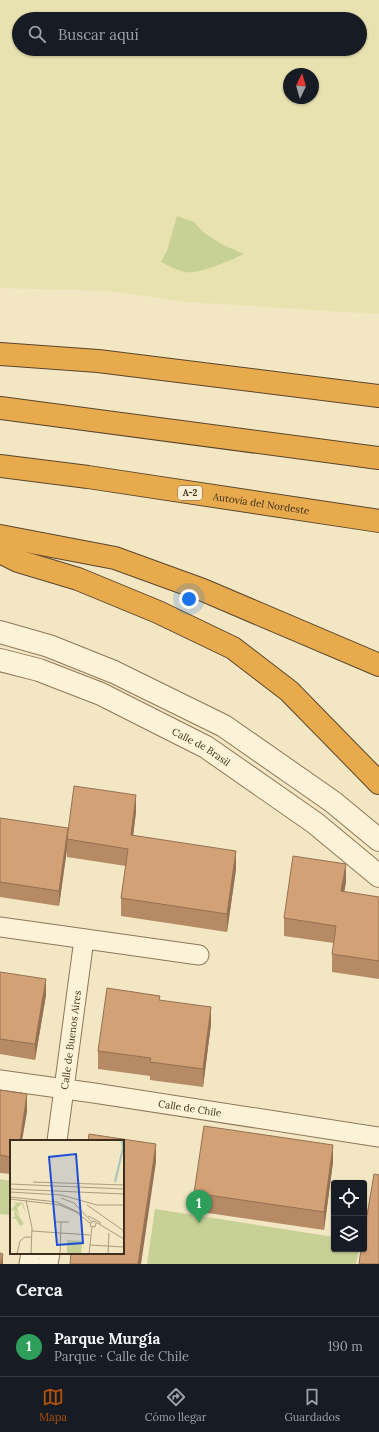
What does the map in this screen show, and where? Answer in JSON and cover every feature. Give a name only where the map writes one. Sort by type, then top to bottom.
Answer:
[{"type":"highway","points":[[0,354],[98,361],[379,396]]},
{"type":"highway","points":[[0,408],[379,458]]},
{"type":"highway","name":"Autovía del Nordeste","points":[[0,466],[379,521]]},
{"type":"highway","points":[[0,536],[114,558],[203,590],[379,665]]},
{"type":"highway","points":[[0,552],[18,562],[78,579],[158,612],[233,648],[289,690],[379,783]]},
{"type":"street","points":[[0,632],[49,646],[114,672],[224,726],[333,802],[379,840]]},
{"type":"street","name":"Calle de Brasil","points":[[0,660],[39,670],[101,694],[206,747],[315,823],[379,876]]},
{"type":"street","points":[[0,927],[200,955]]},
{"type":"street","name":"Calle de Buenos Aires","points":[[57,1140],[84,939]]},
{"type":"street","name":"Calle de Chile","points":[[0,1080],[379,1137]]},
{"type":"street","points":[[29,1264],[31,1254]]},
{"type":"street","points":[[48,1264],[50,1254]]},
{"type":"shaded area","points":[[0,0],[379,0],[379,314],[188,302],[109,291],[0,288]]},
{"type":"green space","points":[[177,216],[194,222],[203,232],[221,244],[244,254],[214,266],[190,272],[179,270],[161,262],[167,251]]},
{"type":"green space","points":[[0,1179],[10,1181],[10,1215],[0,1214]]},
{"type":"green space","points":[[155,1209],[331,1237],[331,1252],[358,1252],[356,1264],[147,1264]]},
{"type":"building","points":[[74,786],[136,795],[131,835],[236,851],[227,914],[121,898],[128,849],[67,839]]},
{"type":"building","points":[[0,818],[68,828],[59,891],[0,882]]},
{"type":"building","points":[[293,856],[346,864],[341,891],[379,897],[379,961],[332,954],[336,926],[284,918]]},
{"type":"building","points":[[0,972],[46,979],[35,1044],[0,1039]]},
{"type":"building","points":[[107,988],[160,996],[159,1000],[211,1007],[203,1069],[150,1062],[151,1058],[98,1051]]},
{"type":"building","points":[[0,1090],[27,1094],[20,1140],[10,1140],[10,1157],[0,1155]]},
{"type":"building","points":[[204,1126],[333,1145],[324,1212],[194,1193]]},
{"type":"building","points":[[89,1134],[156,1144],[138,1264],[70,1264],[71,1254],[124,1254],[124,1140],[88,1140]]},
{"type":"building","points":[[374,1174],[379,1175],[379,1264],[359,1264],[361,1252],[367,1252],[367,1215]]},
{"type":"building","points":[[0,1253],[3,1254],[1,1264],[0,1264]]},
{"type":"place","name":"Parque Murgía","points":[[199,1223]]}]
